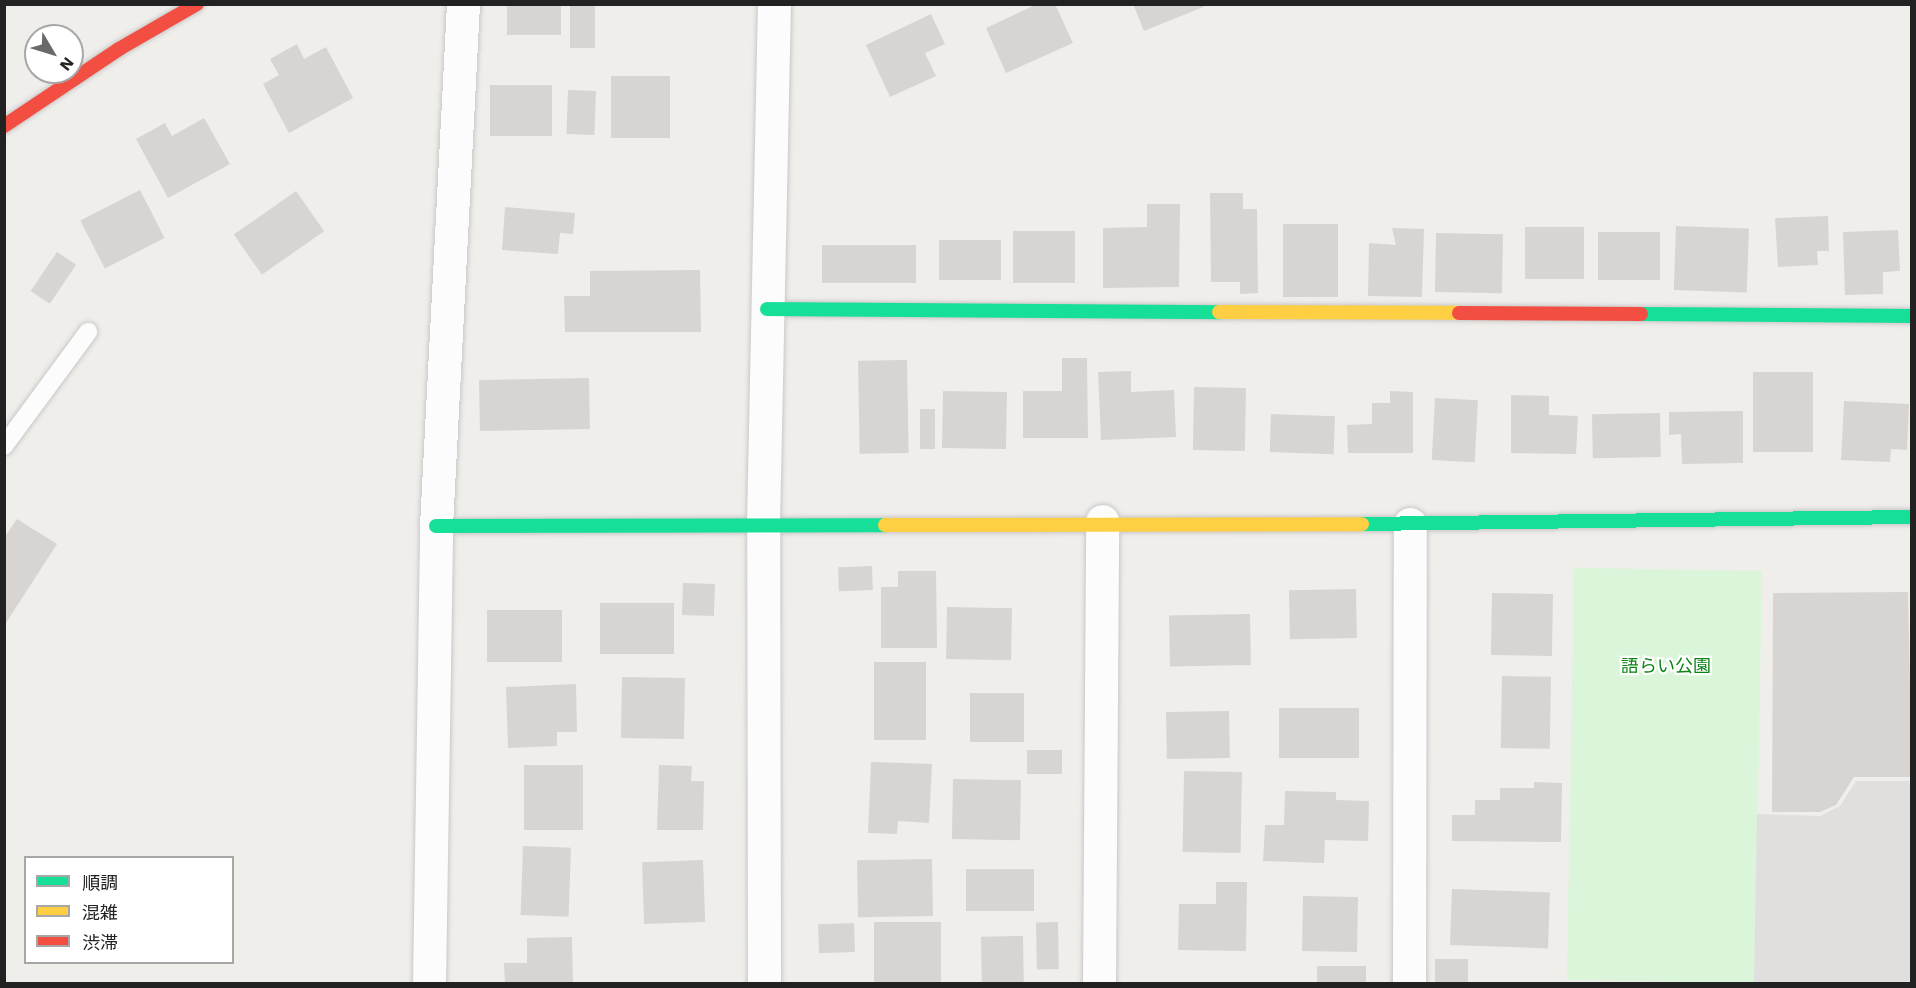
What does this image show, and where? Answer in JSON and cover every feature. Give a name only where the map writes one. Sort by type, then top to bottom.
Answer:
[{"type":"street","points":[[4,126],[119,49],[197,4]]},
{"type":"street","points":[[429,984],[436,526],[463,4]]},
{"type":"street","points":[[764,984],[763,523],[774,4]]},
{"type":"street","points":[[767,309],[1911,316]]},
{"type":"street","points":[[436,526],[1102,521],[1410,524],[1911,517]]},
{"type":"street","points":[[1099,984],[1102,521]]},
{"type":"street","points":[[1409,984],[1410,524]]},
{"type":"lane","points":[[4,446],[88,332]]},
{"type":"green space","name":"語らい公園","points":[[1574,568],[1762,571],[1755,983],[1567,980]]},
{"type":"shaded area","points":[[1856,781],[1911,781],[1911,983],[1754,983],[1757,814],[1820,816],[1840,806]]},
{"type":"building","points":[[507,4],[561,4],[561,35],[507,35]]},
{"type":"building","points":[[570,4],[595,4],[595,48],[570,48]]},
{"type":"building","points":[[1037,4],[1055,4],[1073,43],[1006,73],[986,28]]},
{"type":"building","points":[[1133,4],[1208,4],[1208,5],[1144,31]]},
{"type":"building","points":[[931,14],[945,44],[925,53],[936,76],[890,97],[866,45]]},
{"type":"building","points":[[297,44],[304,59],[326,47],[353,98],[289,133],[263,84],[279,75],[270,59]]},
{"type":"building","points":[[611,76],[670,76],[670,138],[611,138]]},
{"type":"building","points":[[490,85],[552,85],[552,136],[490,136]]},
{"type":"building","points":[[568,90],[596,91],[594,135],[566,134]]},
{"type":"building","points":[[204,118],[230,164],[168,198],[136,139],[165,123],[172,136]]},
{"type":"building","points":[[140,190],[165,238],[105,269],[80,220]]},
{"type":"building","points":[[296,191],[324,231],[262,275],[234,235]]},
{"type":"building","points":[[1210,193],[1243,193],[1243,209],[1257,209],[1258,293],[1240,294],[1240,282],[1211,282]]},
{"type":"building","points":[[1147,204],[1180,204],[1179,287],[1103,288],[1103,228],[1147,227]]},
{"type":"building","points":[[505,207],[575,213],[573,234],[560,233],[558,254],[502,250]]},
{"type":"building","points":[[1828,216],[1829,251],[1817,251],[1818,265],[1778,267],[1775,218]]},
{"type":"building","points":[[1283,224],[1338,224],[1338,297],[1283,297]]},
{"type":"building","points":[[1676,226],[1749,229],[1747,293],[1674,290]]},
{"type":"building","points":[[1525,227],[1584,227],[1584,279],[1525,279]]},
{"type":"building","points":[[1392,228],[1424,229],[1422,297],[1368,296],[1369,243],[1396,245]]},
{"type":"building","points":[[1898,230],[1900,271],[1883,272],[1883,294],[1845,295],[1843,232]]},
{"type":"building","points":[[1013,231],[1075,231],[1075,283],[1013,283]]},
{"type":"building","points":[[1598,232],[1660,232],[1660,280],[1598,280]]},
{"type":"building","points":[[1436,233],[1503,234],[1502,293],[1435,292]]},
{"type":"building","points":[[939,240],[1001,240],[1001,280],[939,280]]},
{"type":"building","points":[[822,245],[916,245],[916,283],[822,283]]},
{"type":"building","points":[[57,252],[76,265],[50,304],[31,291]]},
{"type":"building","points":[[700,270],[701,332],[565,332],[564,296],[590,296],[590,271]]},
{"type":"building","points":[[1062,358],[1087,358],[1088,438],[1023,438],[1023,391],[1062,391]]},
{"type":"building","points":[[907,360],[909,453],[860,454],[858,361]]},
{"type":"building","points":[[1131,371],[1131,392],[1174,390],[1176,437],[1101,440],[1098,372]]},
{"type":"building","points":[[1753,372],[1813,372],[1813,452],[1753,452]]},
{"type":"building","points":[[589,378],[590,429],[480,431],[479,380]]},
{"type":"building","points":[[1194,387],[1246,388],[1245,451],[1193,450]]},
{"type":"building","points":[[943,391],[1007,392],[1006,449],[942,448]]},
{"type":"building","points":[[1390,391],[1413,392],[1413,453],[1348,453],[1347,425],[1372,424],[1372,403],[1390,403]]},
{"type":"building","points":[[1511,395],[1549,396],[1549,415],[1578,416],[1576,454],[1511,453]]},
{"type":"building","points":[[1435,398],[1478,400],[1475,462],[1432,460]]},
{"type":"building","points":[[1844,401],[1909,404],[1907,450],[1891,449],[1890,462],[1841,460]]},
{"type":"building","points":[[920,409],[935,409],[935,449],[920,449]]},
{"type":"building","points":[[1743,411],[1743,463],[1682,464],[1681,434],[1669,435],[1669,412]]},
{"type":"building","points":[[1660,413],[1661,457],[1593,458],[1592,414]]},
{"type":"building","points":[[1271,414],[1335,416],[1334,454],[1270,452]]},
{"type":"building","points":[[17,519],[57,544],[4,626],[4,538]]},
{"type":"building","points":[[872,566],[873,590],[839,591],[838,567]]},
{"type":"building","points":[[898,571],[936,571],[937,648],[881,648],[881,587],[898,587]]},
{"type":"building","points":[[683,583],[715,584],[714,616],[682,615]]},
{"type":"building","points":[[1356,589],[1357,638],[1290,639],[1289,590]]},
{"type":"building","points":[[1908,592],[1912,777],[1854,777],[1836,805],[1820,812],[1772,812],[1773,593]]},
{"type":"building","points":[[1492,593],[1553,594],[1552,656],[1491,655]]},
{"type":"building","points":[[600,603],[674,603],[674,654],[600,654]]},
{"type":"building","points":[[947,607],[1012,608],[1011,660],[946,659]]},
{"type":"building","points":[[487,610],[562,610],[562,662],[487,662]]},
{"type":"building","points":[[1250,614],[1251,665],[1170,666],[1169,615]]},
{"type":"building","points":[[874,662],[926,662],[926,740],[874,740]]},
{"type":"building","points":[[1502,676],[1551,677],[1550,749],[1501,748]]},
{"type":"building","points":[[622,677],[685,678],[684,739],[621,738]]},
{"type":"building","points":[[576,684],[577,732],[557,732],[557,746],[508,748],[506,687]]},
{"type":"building","points":[[970,693],[1024,693],[1024,742],[970,742]]},
{"type":"building","points":[[1279,708],[1359,708],[1359,758],[1279,758]]},
{"type":"building","points":[[1229,711],[1230,758],[1167,759],[1166,712]]},
{"type":"building","points":[[1027,750],[1062,750],[1062,774],[1027,774]]},
{"type":"building","points":[[871,762],[932,764],[929,823],[898,821],[897,834],[868,833]]},
{"type":"building","points":[[524,765],[583,765],[583,830],[524,830]]},
{"type":"building","points":[[659,765],[692,766],[691,781],[704,781],[703,830],[657,830]]},
{"type":"building","points":[[1184,771],[1242,772],[1241,853],[1183,852]]},
{"type":"building","points":[[953,779],[1021,780],[1020,840],[952,839]]},
{"type":"building","points":[[1534,782],[1562,783],[1561,842],[1452,841],[1452,815],[1475,815],[1475,800],[1500,800],[1500,788],[1534,788]]},
{"type":"building","points":[[1285,791],[1336,792],[1336,800],[1369,801],[1368,841],[1325,840],[1324,863],[1263,861],[1265,825],[1284,825]]},
{"type":"building","points":[[523,846],[571,848],[569,917],[521,915]]},
{"type":"building","points":[[932,859],[933,916],[858,917],[857,860]]},
{"type":"building","points":[[703,860],[705,922],[644,924],[642,862]]},
{"type":"building","points":[[966,869],[1034,869],[1034,911],[966,911]]},
{"type":"building","points":[[1216,882],[1247,882],[1246,951],[1178,950],[1179,904],[1216,904]]},
{"type":"building","points":[[1452,889],[1550,892],[1548,948],[1450,945]]},
{"type":"building","points":[[1303,896],[1358,897],[1357,952],[1302,951]]},
{"type":"building","points":[[874,922],[941,922],[941,984],[874,984]]},
{"type":"building","points":[[1036,922],[1058,922],[1059,969],[1037,969]]},
{"type":"building","points":[[854,923],[855,952],[819,953],[818,924]]},
{"type":"building","points":[[1023,936],[1024,984],[982,984],[981,937]]},
{"type":"building","points":[[572,937],[573,984],[505,984],[504,963],[527,963],[527,938]]},
{"type":"building","points":[[1435,959],[1468,959],[1468,984],[1435,984]]},
{"type":"building","points":[[1317,966],[1366,966],[1366,984],[1317,984]]},
{"type":"traffic: fast","points":[[767,309],[1219,312]]},
{"type":"traffic: fast","points":[[1641,314],[1912,316]]},
{"type":"traffic: fast","points":[[1362,524],[1912,517]]},
{"type":"traffic: fast","points":[[436,526],[885,525]]},
{"type":"traffic: slow","points":[[1219,312],[1459,313]]},
{"type":"traffic: slow","points":[[885,525],[1362,524]]},
{"type":"traffic: jam","points":[[4,126],[119,49],[197,4]]},
{"type":"traffic: jam","points":[[1459,313],[1641,314]]}]
